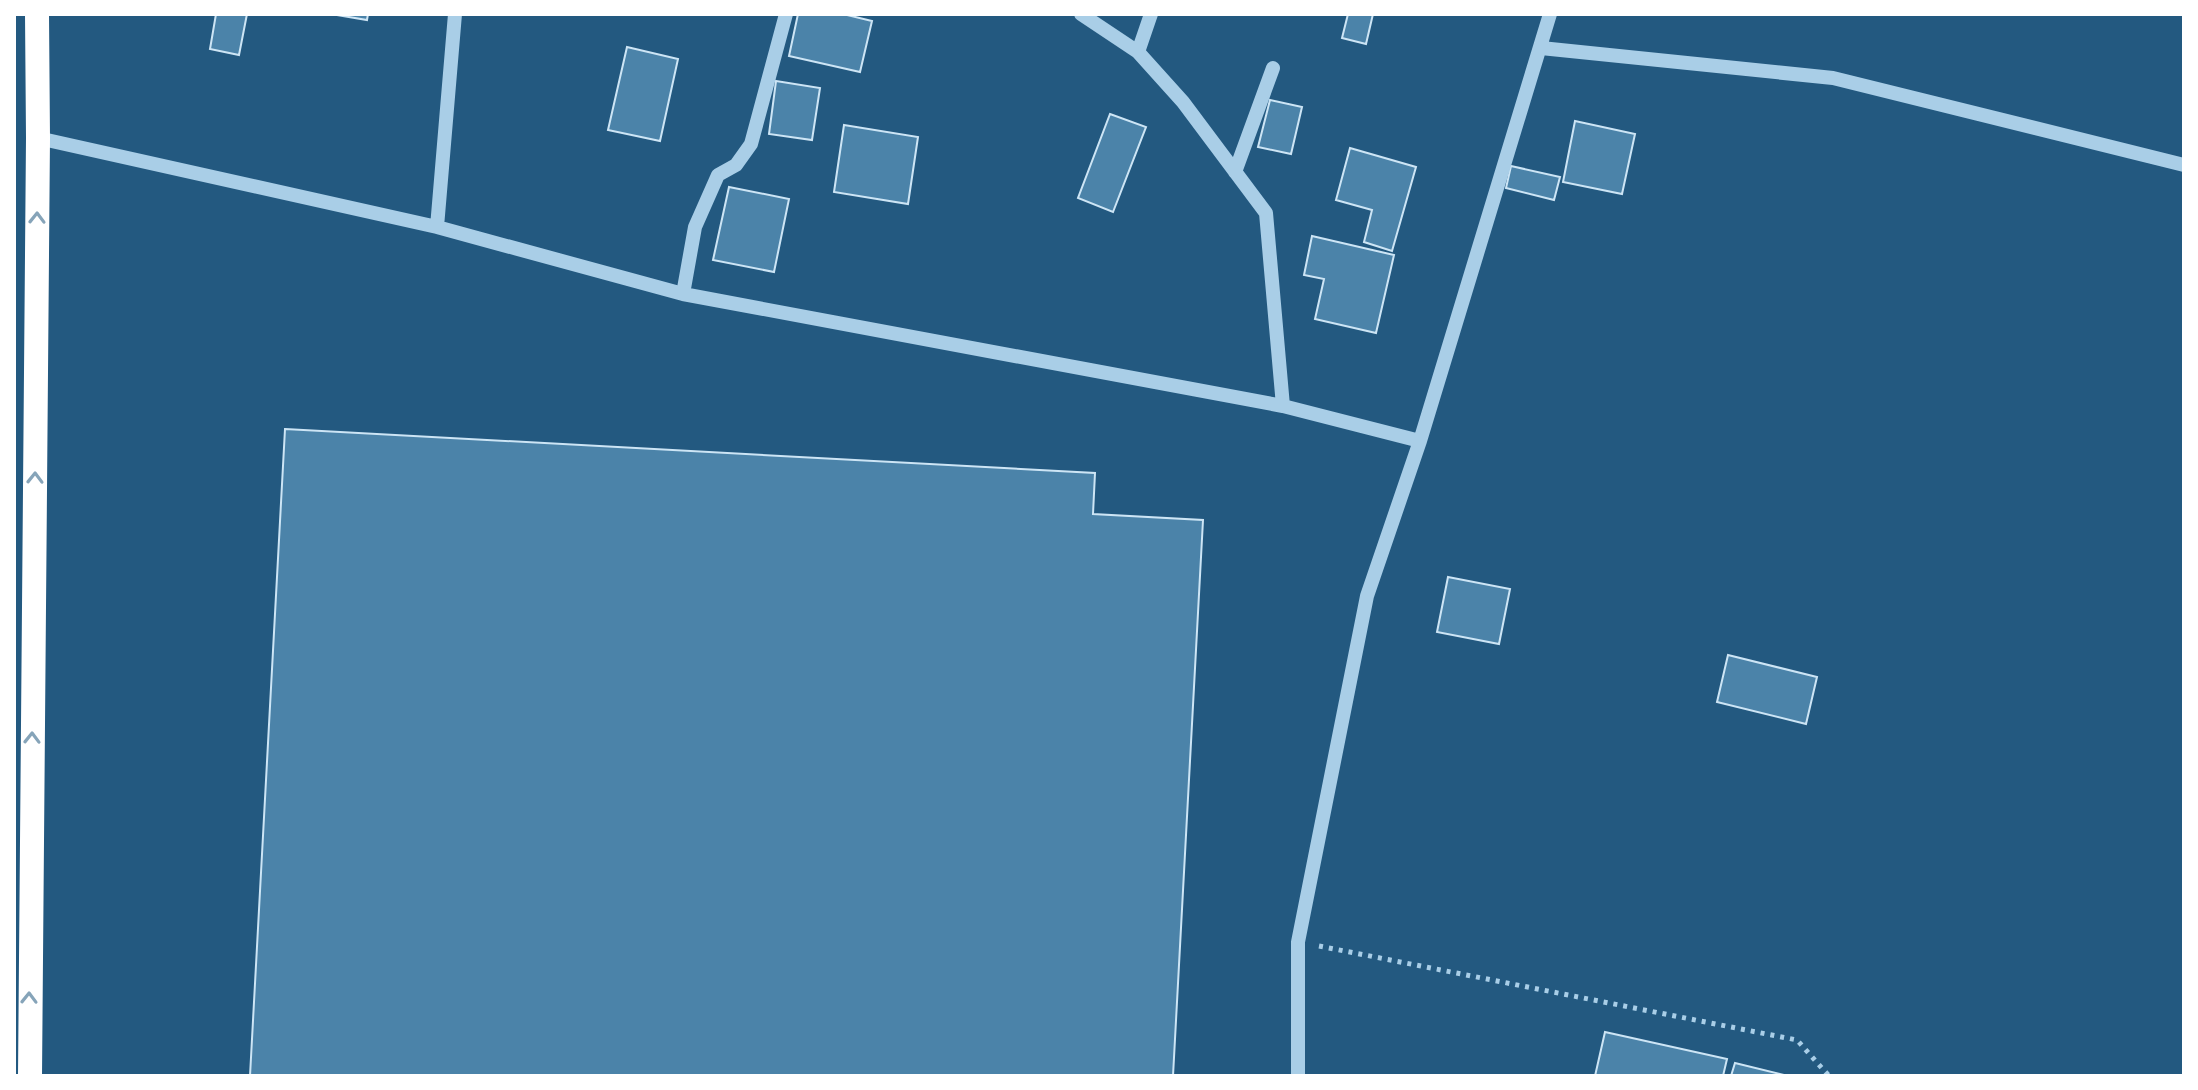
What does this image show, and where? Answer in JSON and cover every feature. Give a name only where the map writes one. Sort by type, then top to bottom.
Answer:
[{"type":"highway","points":[[30,1076],[37,14]]},
{"type":"street","points":[[437,227],[455,14]]},
{"type":"street","points":[[683,294],[695,227],[718,175],[736,165],[751,144],[786,14]]},
{"type":"street","points":[[1081,14],[1138,52],[1183,102],[1266,213],[1283,406]]},
{"type":"street","points":[[1138,52],[1151,14]]},
{"type":"street","points":[[1298,1076],[1298,942],[1367,596],[1420,441],[1550,14]]},
{"type":"street","points":[[1541,48],[1833,78],[2184,165]]},
{"type":"street","points":[[1235,172],[1273,68]]},
{"type":"street","points":[[38,138],[437,227],[683,294],[1283,406],[1420,441]]},
{"type":"path","points":[[1298,942],[1797,1040],[1829,1076]]},
{"type":"building","points":[[216,14],[247,14],[239,55],[210,49]]},
{"type":"building","points":[[331,14],[368,14],[367,20]]},
{"type":"building","points":[[798,14],[843,14],[872,21],[860,72],[789,56]]},
{"type":"building","points":[[1348,14],[1373,14],[1366,44],[1342,38]]},
{"type":"building","points":[[627,47],[678,59],[660,141],[608,130]]},
{"type":"building","points":[[776,81],[820,88],[812,140],[769,134]]},
{"type":"building","points":[[1270,100],[1302,107],[1291,154],[1258,147]]},
{"type":"building","points":[[1110,114],[1146,127],[1113,212],[1078,198]]},
{"type":"building","points":[[1575,121],[1635,134],[1622,194],[1563,182]]},
{"type":"building","points":[[844,125],[918,137],[908,204],[834,192]]},
{"type":"building","points":[[1350,148],[1416,167],[1392,251],[1364,242],[1372,210],[1336,200]]},
{"type":"building","points":[[1511,166],[1560,177],[1554,200],[1506,188]]},
{"type":"building","points":[[729,187],[789,199],[774,272],[713,260]]},
{"type":"building","points":[[1312,236],[1394,255],[1376,333],[1315,319],[1324,279],[1304,275]]},
{"type":"building","points":[[285,429],[1095,473],[1093,514],[1203,520],[1173,1076],[250,1076]]},
{"type":"building","points":[[1448,577],[1510,589],[1499,644],[1437,632]]},
{"type":"building","points":[[1728,655],[1817,677],[1806,724],[1717,702]]},
{"type":"building","points":[[1605,1032],[1727,1059],[1723,1076],[1595,1076]]},
{"type":"building","points":[[1735,1063],[1788,1076],[1731,1076]]}]
